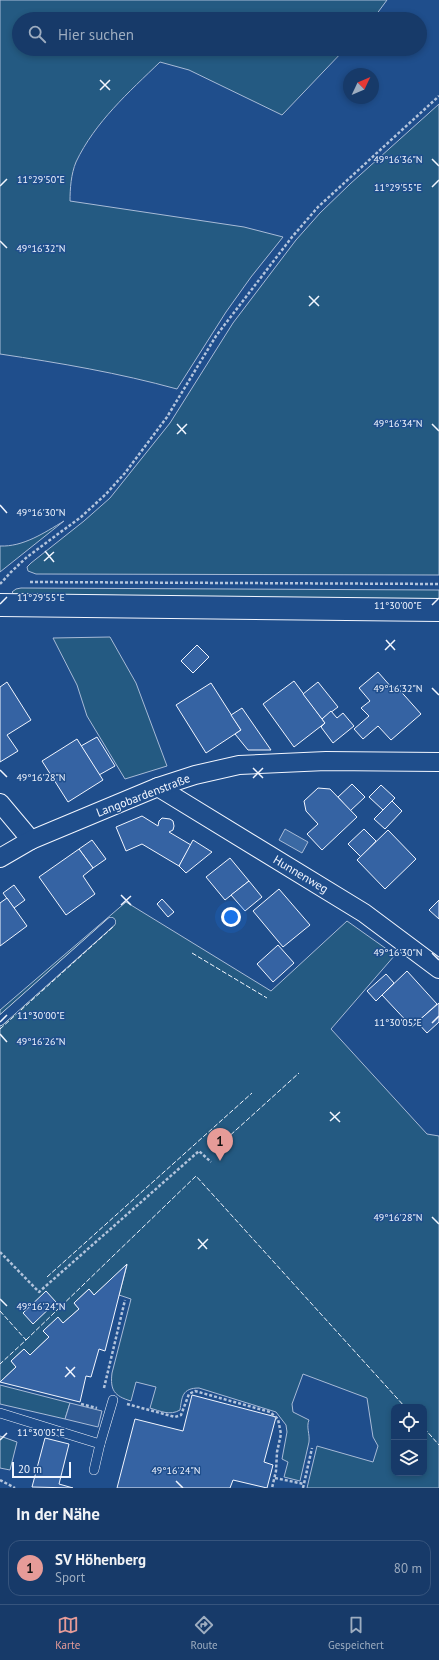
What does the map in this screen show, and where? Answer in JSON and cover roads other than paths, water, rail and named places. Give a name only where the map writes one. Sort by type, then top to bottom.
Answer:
[{"type":"main road","points":[[0,605],[439,610]]},
{"type":"street","name":"Langobardenstraße","points":[[0,858],[31,840],[158,787],[195,775],[239,765],[326,761],[439,762]]},
{"type":"street","name":"Hunnenweg","points":[[158,787],[364,913],[439,969]]},
{"type":"street","points":[[0,803],[31,840]]},
{"type":"lane","points":[[0,1022],[111,922]]},
{"type":"lane","points":[[94,1470],[113,1400]]},
{"type":"lane","points":[[0,1413],[100,1444]]},
{"type":"place","name":"SV Höhenberg","points":[[220,1161]]}]
